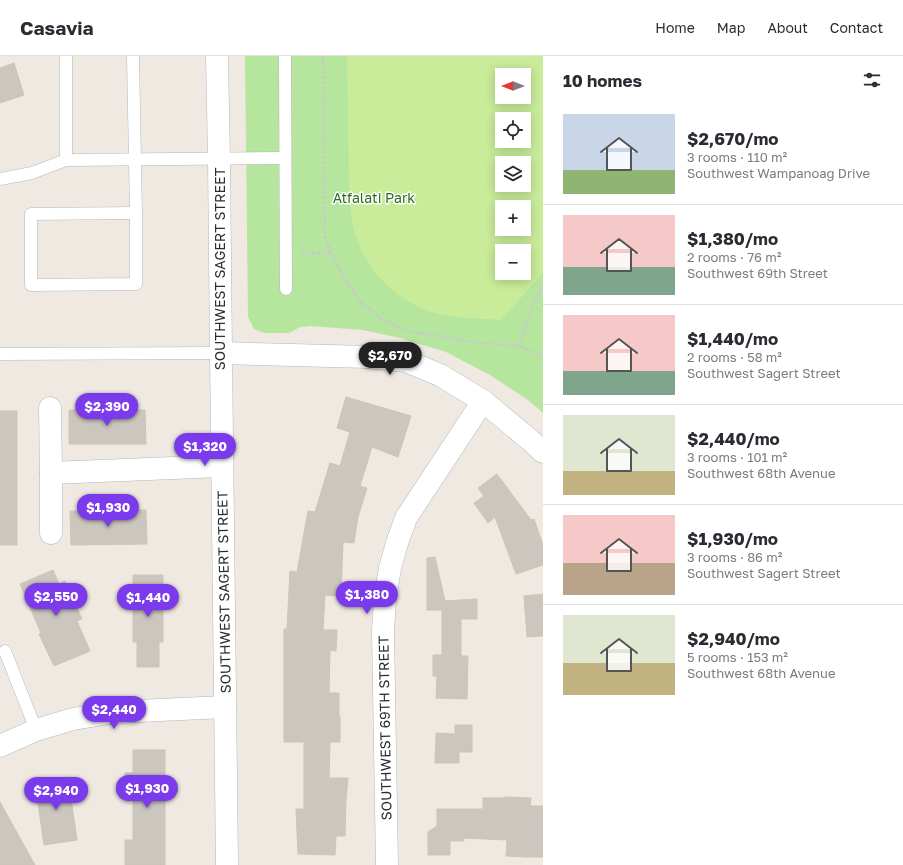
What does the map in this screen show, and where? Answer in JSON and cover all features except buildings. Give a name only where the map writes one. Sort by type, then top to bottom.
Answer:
[{"type":"street","name":"SOUTHWEST SAGERT STREET","points":[[217,56],[227,865]]},
{"type":"street","points":[[221,353],[368,357],[406,361],[440,375],[483,401],[543,452]]},
{"type":"street","name":"SOUTHWEST 69TH STREET","points":[[387,865],[383,631],[385,599],[390,568],[406,518],[483,401]]},
{"type":"street","points":[[50,408],[52,473],[51,533]]},
{"type":"street","points":[[52,473],[222,466]]},
{"type":"street","points":[[0,746],[36,730],[73,719],[116,712],[225,707]]},
{"type":"lane","points":[[66,56],[66,160]]},
{"type":"lane","points":[[133,56],[136,213],[136,284],[31,285],[31,214],[136,213]]},
{"type":"lane","points":[[285,56],[286,289]]},
{"type":"lane","points":[[0,179],[32,173],[66,160],[219,160],[285,158]]},
{"type":"lane","points":[[0,354],[221,353]]},
{"type":"lane","points":[[5,651],[36,730]]},
{"type":"path","points":[[323,56],[324,237],[345,280],[363,304],[385,322],[412,332],[480,343],[518,346],[543,356]]},
{"type":"path","points":[[286,253],[332,253]]},
{"type":"path","points":[[518,346],[535,301],[543,286]]},
{"type":"green space","name":"Atfalati Park","points":[[245,56],[543,56],[543,413],[528,400],[490,375],[446,352],[400,338],[363,330],[311,326],[300,327],[289,333],[264,333],[254,329],[248,317]]},
{"type":"green space","points":[[347,56],[543,56],[543,273],[501,320],[459,317],[435,313],[420,308],[394,291],[372,268],[364,255],[357,241],[351,214],[349,193]]}]
